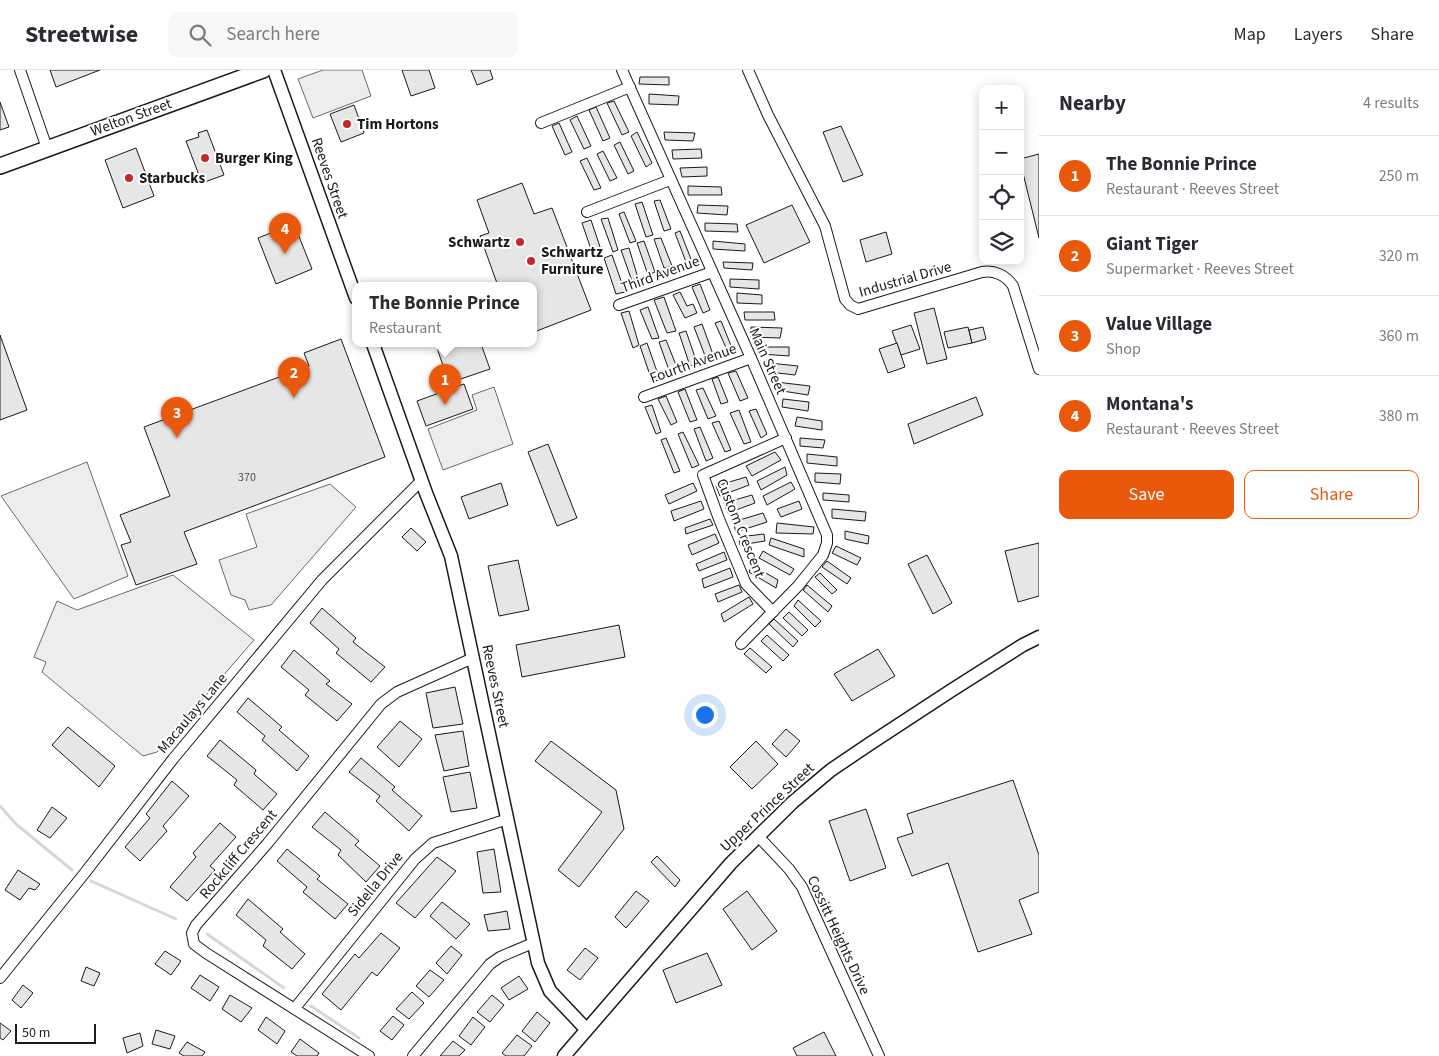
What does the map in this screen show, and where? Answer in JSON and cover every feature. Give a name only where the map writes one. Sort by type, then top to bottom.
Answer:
[{"type":"main road","name":"Welton Street","points":[[0,166],[263,70]]},
{"type":"street","points":[[20,70],[47,148]]},
{"type":"street","name":"Reeves Street","points":[[274,70],[352,287]]},
{"type":"street","name":"Main Street","points":[[622,70],[825,529],[827,543],[823,555],[798,586],[741,644]]},
{"type":"street","name":"Industrial Drive","points":[[748,70],[768,114],[825,226],[845,299],[850,305],[858,309],[985,271],[997,273],[1007,279],[1014,288],[1039,369]]},
{"type":"street","points":[[540,123],[630,87]]},
{"type":"street","points":[[588,212],[670,180]]},
{"type":"street","name":"Third Avenue","points":[[619,305],[712,272]]},
{"type":"street","name":"Reeves Street","points":[[374,347],[451,556],[541,973],[550,991],[586,1029]]},
{"type":"street","name":"Fourth Avenue","points":[[644,397],[751,358]]},
{"type":"street","name":"Custom Crescent","points":[[773,612],[746,584],[703,475],[786,438]]},
{"type":"street","name":"Macaulays Lane","points":[[0,978],[173,759],[322,580],[422,480]]},
{"type":"street","name":"Upper Prince Street","points":[[564,1056],[731,863],[793,802],[831,770],[1023,645],[1039,637]]},
{"type":"street","name":"Rockcliff Crescent","points":[[369,1056],[194,944],[192,933],[194,928],[272,837],[381,704],[404,688],[473,658]]},
{"type":"street","name":"Sidella Drive","points":[[295,1008],[414,858],[423,850],[433,843],[508,819]]},
{"type":"street","name":"Cossitt Heights Drive","points":[[758,836],[784,863],[802,887],[879,1056]]},
{"type":"street","points":[[413,1056],[490,964],[500,957],[533,943]]},
{"type":"shaded area","points":[[323,70],[362,70],[371,96],[313,118],[298,79]]},
{"type":"shaded area","points":[[494,387],[513,444],[443,470],[428,429],[477,410],[472,395]]},
{"type":"shaded area","points":[[87,462],[128,576],[74,599],[1,496]]},
{"type":"shaded area","points":[[330,484],[356,507],[271,605],[249,610],[245,600],[231,595],[219,560],[257,547],[246,514]]},
{"type":"shaded area","points":[[173,575],[254,640],[157,752],[143,756],[42,672],[46,662],[34,657],[57,601],[77,610]]},
{"type":"building","points":[[50,70],[100,70],[56,87]]},
{"type":"building","points":[[402,70],[429,70],[435,88],[411,96]]},
{"type":"building","points":[[471,70],[490,70],[493,79],[477,85]]},
{"type":"building","points":[[640,77],[669,77],[669,85],[639,84]]},
{"type":"building","points":[[649,94],[679,96],[678,105],[649,104]]},
{"type":"building","points":[[614,101],[629,132],[622,135],[607,103]]},
{"type":"building","points":[[0,102],[9,127],[0,130]]},
{"type":"building","name":"Tim Hortons","points":[[354,105],[364,133],[341,142],[330,114]]},
{"type":"building","points":[[596,107],[610,138],[603,141],[589,110]]},
{"type":"building","points":[[577,116],[591,146],[584,149],[570,120]]},
{"type":"building","points":[[559,123],[572,152],[565,155],[552,126]]},
{"type":"building","points":[[841,126],[863,175],[843,182],[823,132]]},
{"type":"building","name":"Burger King","points":[[207,130],[224,175],[202,183],[186,141],[199,137],[198,133]]},
{"type":"building","points":[[637,132],[652,163],[646,167],[631,136]]},
{"type":"building","points":[[664,132],[695,133],[693,141],[665,140]]},
{"type":"building","points":[[620,142],[634,171],[628,174],[614,145]]},
{"type":"building","name":"Starbucks","points":[[136,148],[154,196],[123,208],[105,160]]},
{"type":"building","points":[[701,149],[702,158],[673,159],[672,150]]},
{"type":"building","points":[[603,151],[617,178],[610,181],[597,154]]},
{"type":"building","points":[[1039,154],[1039,238],[1024,177],[1024,158]]},
{"type":"building","points":[[587,158],[601,188],[594,190],[580,161]]},
{"type":"building","points":[[707,167],[707,176],[682,177],[680,168]]},
{"type":"building","name":"Schwartz Furniture","points":[[522,183],[534,214],[552,208],[591,310],[537,331],[537,282],[497,282],[480,236],[489,233],[477,200]]},
{"type":"building","points":[[688,186],[721,187],[722,195],[688,195]]},
{"type":"building","points":[[660,200],[671,229],[664,231],[654,201]]},
{"type":"building","points":[[642,202],[653,235],[646,237],[635,204]]},
{"type":"building","points":[[698,205],[728,206],[727,215],[697,213]]},
{"type":"building","points":[[792,205],[810,242],[764,263],[746,225]]},
{"type":"building","points":[[624,212],[636,241],[630,243],[619,214]]},
{"type":"building","points":[[608,218],[618,250],[613,252],[601,219]]},
{"type":"building","points":[[591,220],[603,256],[594,258],[582,223]]},
{"type":"building","points":[[705,223],[737,224],[738,232],[705,231]]},
{"type":"building","points":[[294,224],[312,269],[276,284],[258,238]]},
{"type":"building","points":[[680,231],[691,259],[686,262],[675,233]]},
{"type":"building","points":[[886,232],[892,254],[866,262],[860,240]]},
{"type":"building","points":[[661,238],[672,266],[664,268],[654,239]]},
{"type":"building","points":[[644,241],[655,272],[648,275],[637,243]]},
{"type":"building","points":[[713,241],[745,244],[745,251],[713,249]]},
{"type":"building","points":[[629,248],[638,278],[632,281],[621,250]]},
{"type":"building","points":[[612,255],[625,292],[616,294],[604,258]]},
{"type":"building","points":[[723,262],[753,263],[752,270],[724,268]]},
{"type":"building","points":[[730,279],[759,280],[759,289],[730,287]]},
{"type":"building","points":[[700,284],[710,310],[703,313],[692,287]]},
{"type":"building","points":[[680,292],[687,306],[693,304],[697,313],[685,318],[673,295]]},
{"type":"building","points":[[737,293],[762,295],[762,304],[737,303]]},
{"type":"building","points":[[664,297],[676,331],[667,333],[654,300]]},
{"type":"building","points":[[648,307],[659,338],[652,339],[640,310]]},
{"type":"building","points":[[934,308],[947,359],[927,364],[914,313]]},
{"type":"building","points":[[629,311],[639,345],[633,348],[621,313]]},
{"type":"building","points":[[744,312],[774,312],[775,320],[745,320]]},
{"type":"building","points":[[721,321],[732,348],[727,350],[715,323]]},
{"type":"building","points":[[702,324],[714,357],[707,361],[694,327]]},
{"type":"building","points":[[911,325],[920,349],[901,355],[892,331]]},
{"type":"building","points":[[751,327],[782,328],[780,338],[751,337]]},
{"type":"building","points":[[968,327],[972,343],[948,348],[944,332]]},
{"type":"building","points":[[983,327],[986,339],[972,343],[969,330]]},
{"type":"building","points":[[686,331],[697,363],[690,366],[679,333]]},
{"type":"building","points":[[0,335],[27,410],[0,420]]},
{"type":"building","points":[[341,339],[385,457],[184,532],[197,564],[136,585],[121,545],[131,542],[120,515],[170,496],[144,427],[309,366],[304,353]]},
{"type":"building","points":[[666,340],[678,370],[670,373],[659,342]]},
{"type":"building","points":[[647,343],[660,380],[652,381],[640,346]]},
{"type":"building","points":[[897,343],[905,367],[888,373],[879,349]]},
{"type":"building","points":[[437,347],[482,347],[490,369],[449,383]]},
{"type":"building","points":[[761,347],[789,347],[789,356],[761,354]]},
{"type":"building","points":[[769,363],[798,366],[795,375],[769,372]]},
{"type":"building","points":[[736,371],[748,398],[740,401],[728,373]]},
{"type":"building","points":[[718,377],[728,402],[721,404],[712,379]]},
{"type":"building","points":[[776,382],[810,386],[808,395],[776,390]]},
{"type":"building","points":[[464,384],[473,409],[426,426],[417,401]]},
{"type":"building","points":[[703,388],[716,416],[708,419],[696,390]]},
{"type":"building","points":[[685,389],[697,420],[690,422],[678,392]]},
{"type":"building","points":[[666,396],[677,422],[671,425],[658,399]]},
{"type":"building","points":[[976,397],[983,415],[914,444],[908,424]]},
{"type":"building","points":[[783,399],[809,402],[808,411],[782,407]]},
{"type":"building","points":[[652,405],[661,432],[656,434],[645,407]]},
{"type":"building","points":[[756,409],[767,434],[761,438],[749,411]]},
{"type":"building","points":[[739,410],[751,442],[744,444],[730,413]]},
{"type":"building","points":[[797,417],[822,421],[822,430],[795,426]]},
{"type":"building","points":[[719,421],[731,450],[725,452],[712,423]]},
{"type":"building","points":[[700,427],[713,458],[706,461],[694,429]]},
{"type":"building","points":[[683,432],[699,465],[692,468],[678,434]]},
{"type":"building","points":[[666,438],[680,471],[674,473],[661,440]]},
{"type":"building","points":[[800,438],[825,440],[823,448],[800,446]]},
{"type":"building","points":[[548,444],[577,518],[557,526],[528,452]]},
{"type":"building","points":[[775,452],[781,460],[752,476],[746,466]]},
{"type":"building","points":[[807,454],[837,457],[837,466],[807,463]]},
{"type":"building","points":[[785,467],[787,475],[761,490],[757,481]]},
{"type":"building","points":[[815,473],[841,474],[840,484],[815,482]]},
{"type":"building","points":[[746,477],[749,485],[720,496],[716,486]]},
{"type":"building","points":[[791,482],[795,489],[767,505],[763,496]]},
{"type":"building","points":[[501,483],[508,505],[469,519],[461,497]]},
{"type":"building","points":[[693,483],[697,491],[669,504],[665,495]]},
{"type":"building","points":[[823,493],[849,495],[849,502],[823,500]]},
{"type":"building","points":[[752,495],[755,503],[728,513],[724,503]]},
{"type":"building","points":[[701,501],[704,509],[674,521],[671,511]]},
{"type":"building","points":[[799,501],[802,509],[781,517],[777,509]]},
{"type":"building","points":[[832,509],[866,512],[865,521],[832,518]]},
{"type":"building","points":[[763,513],[767,522],[736,532],[733,522]]},
{"type":"building","points":[[710,519],[713,525],[686,534],[685,528]]},
{"type":"building","points":[[777,523],[814,527],[813,534],[776,533]]},
{"type":"building","points":[[411,528],[426,542],[417,551],[402,537]]},
{"type":"building","points":[[845,531],[869,536],[868,544],[845,539]]},
{"type":"building","points":[[715,534],[719,543],[692,555],[688,545]]},
{"type":"building","points":[[764,534],[765,541],[740,545],[739,537]]},
{"type":"building","points":[[771,538],[804,549],[804,557],[769,545]]},
{"type":"building","points":[[1039,543],[1039,596],[1018,602],[1005,551]]},
{"type":"building","points":[[836,546],[861,558],[857,565],[832,553]]},
{"type":"building","points":[[763,551],[794,569],[790,575],[759,558]]},
{"type":"building","points":[[724,552],[727,560],[699,571],[696,564]]},
{"type":"building","points":[[927,555],[952,603],[933,614],[908,564]]},
{"type":"building","points":[[518,560],[529,610],[499,616],[488,566]]},
{"type":"building","points":[[827,561],[851,578],[847,584],[822,567]]},
{"type":"building","points":[[752,565],[778,580],[776,588],[749,572]]},
{"type":"building","points":[[730,568],[733,577],[704,588],[702,579]]},
{"type":"building","points":[[820,573],[837,590],[832,594],[815,577]]},
{"type":"building","points":[[739,585],[742,592],[718,602],[715,594]]},
{"type":"building","points":[[807,585],[832,606],[828,612],[803,590]]},
{"type":"building","points":[[749,597],[753,604],[724,622],[721,614]]},
{"type":"building","points":[[798,600],[821,621],[815,627],[794,606]]},
{"type":"building","points":[[322,608],[356,638],[353,642],[385,667],[371,682],[336,653],[339,649],[310,623]]},
{"type":"building","points":[[789,612],[808,630],[802,636],[783,618]]},
{"type":"building","points":[[774,619],[798,641],[793,647],[769,624]]},
{"type":"building","points":[[619,625],[625,657],[522,677],[516,645]]},
{"type":"building","points":[[767,635],[789,655],[783,661],[761,641]]},
{"type":"building","points":[[750,648],[772,667],[766,673],[744,654]]},
{"type":"building","points":[[878,649],[895,676],[852,701],[834,674]]},
{"type":"building","points":[[294,650],[330,681],[326,684],[352,704],[337,721],[305,695],[309,690],[281,667]]},
{"type":"building","points":[[455,687],[463,724],[433,728],[426,693]]},
{"type":"building","points":[[248,698],[282,727],[279,730],[309,756],[297,771],[262,740],[265,736],[237,712]]},
{"type":"building","points":[[400,721],[422,739],[399,767],[377,747]]},
{"type":"building","points":[[68,727],[115,766],[99,787],[52,745]]},
{"type":"building","points":[[786,729],[800,741],[786,757],[772,744]]},
{"type":"building","points":[[463,731],[469,766],[444,771],[435,735]]},
{"type":"building","points":[[220,740],[256,770],[254,774],[277,794],[263,810],[234,785],[237,780],[207,756]]},
{"type":"building","points":[[551,741],[616,790],[624,829],[579,887],[558,870],[602,812],[535,761]]},
{"type":"building","points":[[756,741],[778,764],[752,789],[730,767]]},
{"type":"building","points":[[361,758],[395,787],[392,790],[422,816],[409,831],[376,801],[380,796],[349,772]]},
{"type":"building","points":[[470,772],[477,808],[451,812],[443,777]]},
{"type":"building","points":[[1013,780],[1039,855],[1039,892],[1019,900],[1032,934],[978,952],[948,863],[912,876],[897,838],[913,833],[907,814]]},
{"type":"building","points":[[172,781],[189,796],[163,826],[167,831],[140,861],[125,847],[150,818],[146,814]]},
{"type":"building","points":[[52,807],[67,818],[50,838],[37,830]]},
{"type":"building","points":[[866,809],[886,868],[850,881],[829,821]]},
{"type":"building","points":[[325,812],[359,841],[355,845],[380,866],[366,882],[338,855],[341,850],[312,827]]},
{"type":"building","points":[[220,823],[236,837],[210,866],[215,870],[187,901],[170,887],[196,857],[193,853]]},
{"type":"building","points":[[287,849],[320,876],[317,879],[348,904],[335,919],[303,892],[307,887],[277,861]]},
{"type":"building","points":[[494,849],[501,892],[483,893],[477,852]]},
{"type":"building","points":[[657,856],[680,880],[675,887],[651,862]]},
{"type":"building","points":[[437,857],[456,871],[415,918],[396,903]]},
{"type":"building","points":[[18,870],[40,884],[35,890],[29,888],[20,900],[5,890]]},
{"type":"building","points":[[636,891],[649,901],[626,928],[615,917]]},
{"type":"building","points":[[747,891],[777,931],[752,950],[723,909]]},
{"type":"building","points":[[248,899],[283,929],[280,932],[305,954],[292,969],[263,946],[266,940],[236,915]]},
{"type":"building","points":[[442,902],[470,924],[456,939],[430,916]]},
{"type":"building","points":[[507,911],[510,929],[488,931],[484,915]]},
{"type":"building","points":[[381,933],[400,948],[377,976],[372,972],[341,1010],[322,994],[355,954],[359,958]]},
{"type":"building","points":[[451,946],[462,955],[447,974],[436,963]]},
{"type":"building","points":[[585,948],[598,958],[580,980],[567,970]]},
{"type":"building","points":[[165,951],[181,961],[171,975],[155,964]]},
{"type":"building","points":[[707,953],[722,985],[676,1003],[663,970]]},
{"type":"building","points":[[86,967],[100,973],[94,986],[81,981]]},
{"type":"building","points":[[430,970],[444,980],[429,997],[416,986]]},
{"type":"building","points":[[200,975],[219,987],[210,1001],[191,988]]},
{"type":"building","points":[[519,976],[528,989],[509,1000],[501,988]]},
{"type":"building","points":[[23,985],[33,993],[21,1008],[12,1000]]},
{"type":"building","points":[[412,992],[424,1003],[409,1019],[396,1009]]},
{"type":"building","points":[[230,995],[252,1008],[241,1022],[222,1009]]},
{"type":"building","points":[[492,995],[504,1005],[490,1022],[477,1012]]},
{"type":"building","points":[[537,1012],[550,1023],[535,1042],[522,1031]]},
{"type":"building","points":[[393,1016],[404,1025],[392,1040],[380,1031]]},
{"type":"building","points":[[266,1017],[285,1031],[277,1044],[258,1030]]},
{"type":"building","points":[[473,1017],[485,1027],[471,1045],[459,1036]]},
{"type":"building","points":[[0,1023],[11,1031],[3,1040],[0,1038]]},
{"type":"building","points":[[156,1030],[175,1036],[170,1049],[152,1044]]},
{"type":"building","points":[[824,1032],[836,1056],[797,1056],[793,1048]]},
{"type":"building","points":[[140,1033],[143,1046],[127,1053],[123,1038]]},
{"type":"building","points":[[517,1035],[532,1046],[524,1056],[506,1056],[502,1053]]},
{"type":"building","points":[[300,1039],[319,1053],[317,1056],[297,1056],[291,1052]]},
{"type":"building","points":[[453,1041],[465,1050],[459,1056],[440,1056]]},
{"type":"building","points":[[187,1042],[205,1052],[202,1056],[184,1056],[179,1053]]},
{"type":"waterway","points":[[0,806],[16,824],[72,870]]},
{"type":"waterway","points":[[91,881],[176,919]]},
{"type":"waterway","points":[[207,934],[284,988]]},
{"type":"waterway","points":[[311,1006],[359,1038]]},
{"type":"place","name":"Tim Hortons","points":[[347,124]]},
{"type":"place","name":"Burger King","points":[[205,158]]},
{"type":"place","name":"Starbucks","points":[[129,178]]},
{"type":"place","name":"Schwartz","points":[[520,242]]},
{"type":"place","name":"Montana's","points":[[285,254]]},
{"type":"place","name":"Schwartz Furniture","points":[[531,261]]},
{"type":"place","name":"Giant Tiger","points":[[294,398]]},
{"type":"place","name":"The Bonnie Prince","points":[[445,405]]},
{"type":"place","name":"Value Village","points":[[177,438]]}]
